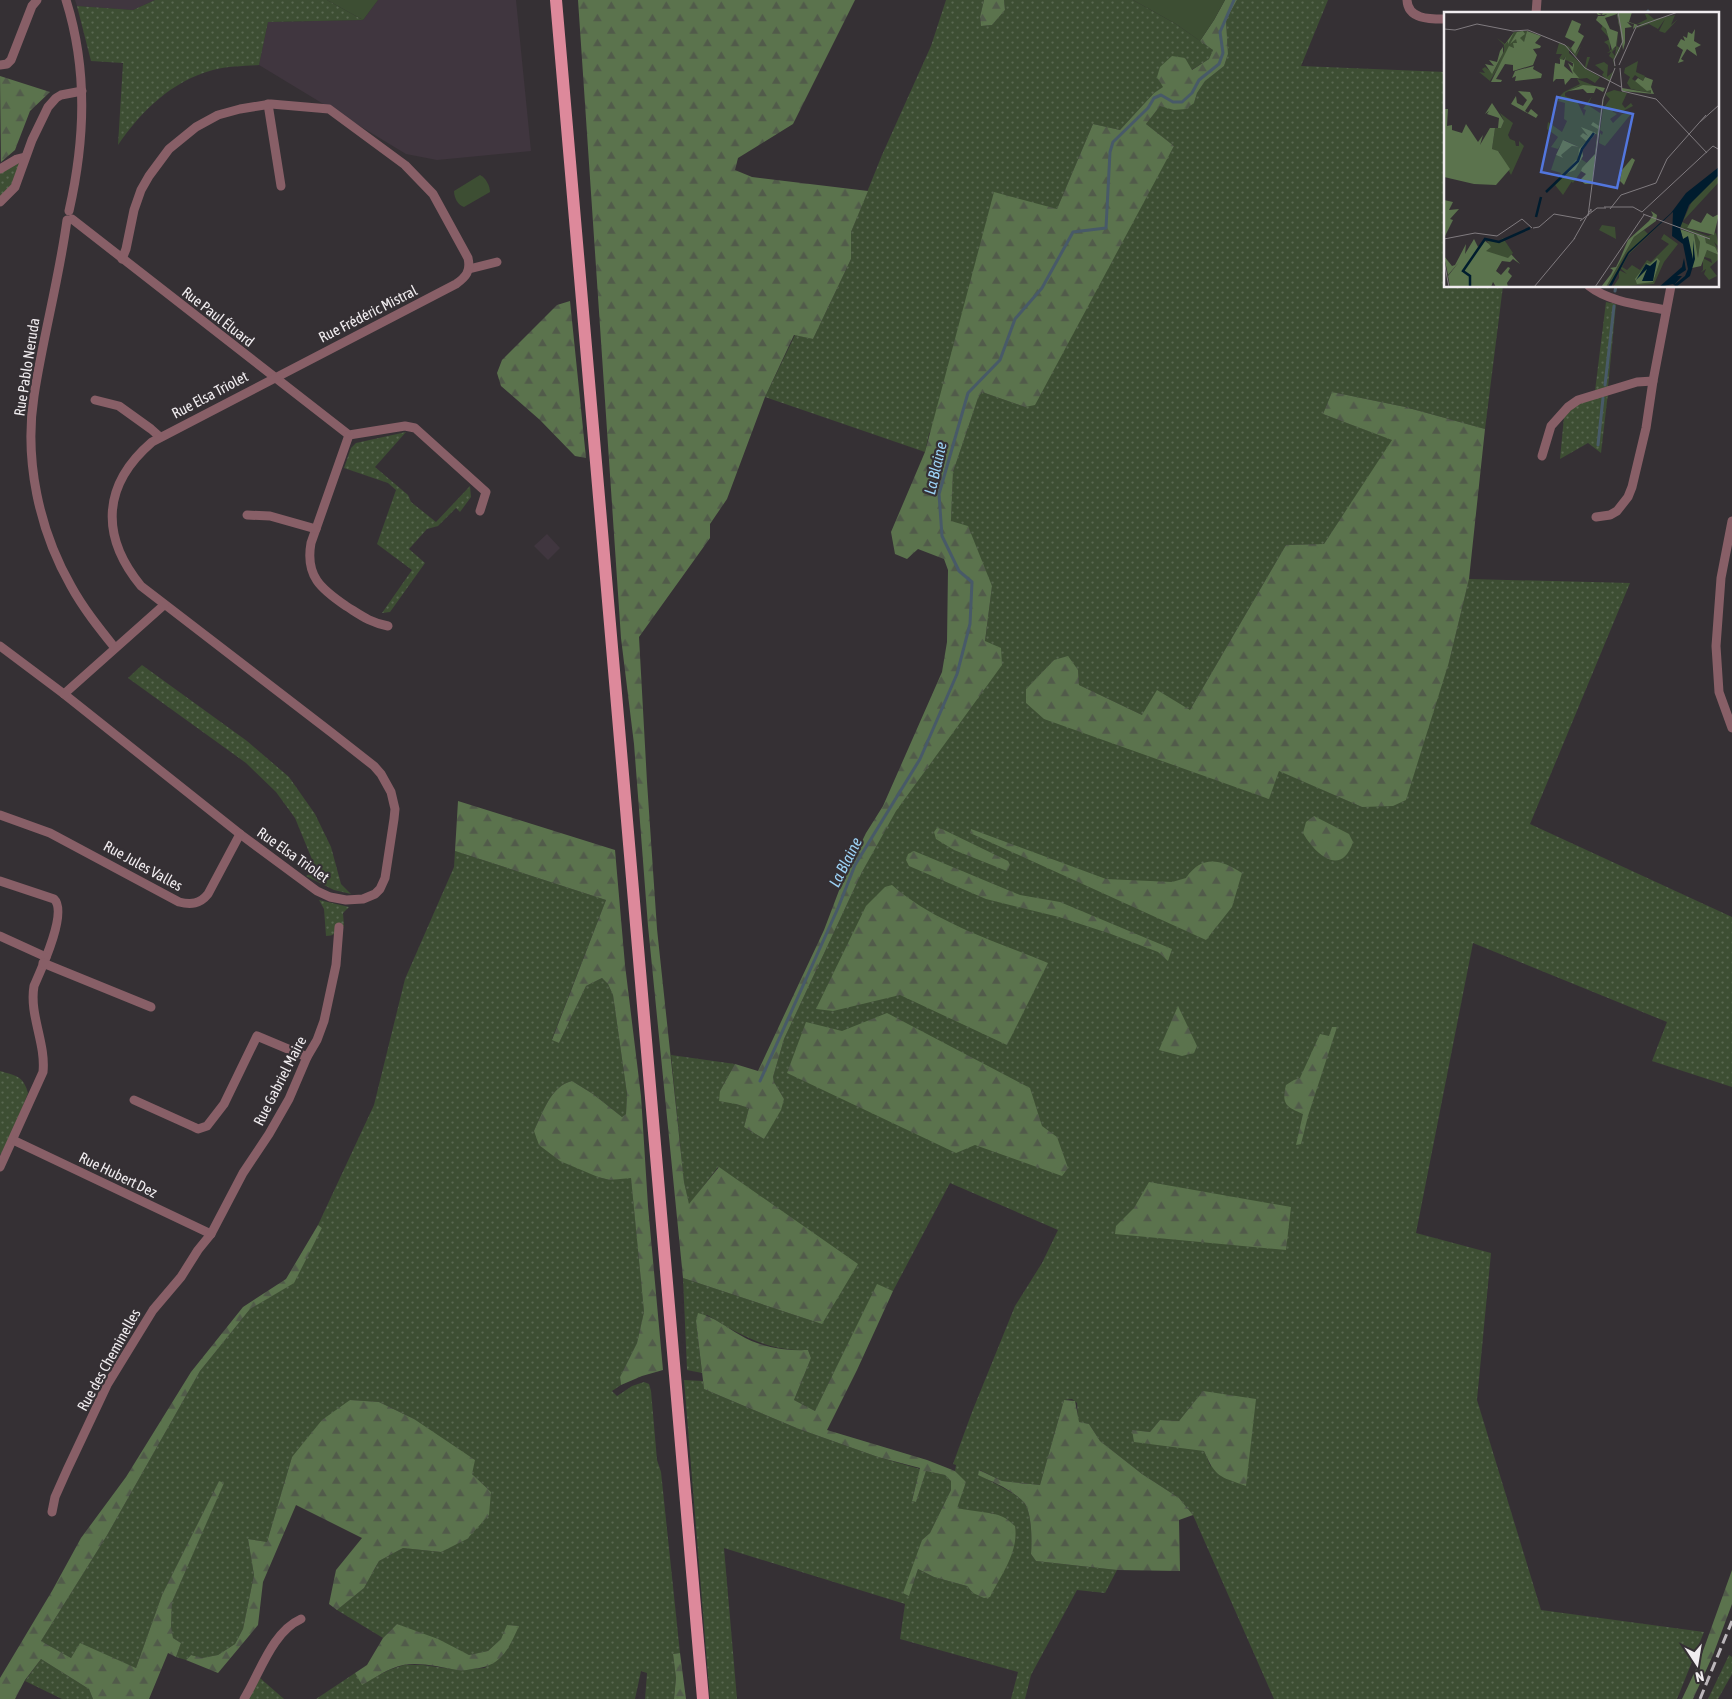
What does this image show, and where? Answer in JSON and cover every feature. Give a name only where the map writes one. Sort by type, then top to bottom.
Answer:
[{"type":"main road","points":[[556,0],[703,1699]]},
{"type":"street","points":[[0,65],[7,64],[11,60],[32,6],[37,0]]},
{"type":"street","name":"Rue Pablo Neruda","points":[[66,0],[79,52],[82,91],[80,144],[69,217],[34,398],[32,438],[35,478],[41,514],[58,561],[82,605],[115,648]]},
{"type":"street","points":[[1407,0],[1409,9],[1418,16],[1444,19]]},
{"type":"street","points":[[0,202],[15,187],[25,157],[48,107],[61,95],[82,91]]},
{"type":"street","points":[[268,104],[281,186]]},
{"type":"street","points":[[122,259],[141,190],[169,149],[185,134],[218,115],[240,108],[268,104],[329,109],[405,165],[433,194],[468,258],[469,269],[496,262]]},
{"type":"street","points":[[0,169],[16,159],[25,157]]},
{"type":"street","name":"Rue Paul Éluard","points":[[69,217],[349,435]]},
{"type":"street","name":"Rue Frédéric Mistral","points":[[274,378],[456,284],[464,278],[469,269]]},
{"type":"street","points":[[1591,288],[1609,297],[1666,310]]},
{"type":"street","points":[[1596,517],[1610,515],[1617,511],[1632,487],[1646,428],[1652,381],[1671,288]]},
{"type":"street","name":"Rue Elsa Triolet","points":[[64,694],[240,834],[317,891],[338,899],[363,899],[380,890],[385,878],[394,819],[394,800],[387,783],[374,766],[141,586],[130,572],[116,546],[112,527],[114,502],[123,476],[134,459],[145,448],[160,437],[274,378]]},
{"type":"street","points":[[1542,456],[1551,426],[1573,403],[1613,388],[1637,382],[1652,381]]},
{"type":"street","points":[[95,400],[119,406],[160,437]]},
{"type":"street","points":[[388,626],[370,622],[330,595],[318,583],[312,571],[311,543],[349,435],[405,426],[415,428],[486,492],[480,511]]},
{"type":"street","points":[[247,515],[270,516],[316,529]]},
{"type":"street","points":[[1732,521],[1721,578],[1716,646],[1722,704],[1732,728]]},
{"type":"street","points":[[0,646],[64,694],[164,605]]},
{"type":"street","name":"Rue Jules Valles","points":[[0,815],[50,832],[179,902],[188,904],[203,900],[208,894],[240,834]]},
{"type":"street","points":[[0,881],[54,899],[58,904],[57,926],[33,994],[34,1011],[43,1059],[43,1072],[0,1167]]},
{"type":"street","name":"Rue Gabriel Maire","points":[[211,1234],[243,1173],[280,1117],[307,1057],[317,1040],[324,1021],[336,965],[339,927]]},
{"type":"street","points":[[2,939],[44,960],[151,1007]]},
{"type":"street","points":[[134,1100],[194,1127],[203,1128],[207,1126],[224,1104],[257,1036],[307,1057]]},
{"type":"street","name":"Rue Hubert Dez","points":[[13,1140],[211,1234]]},
{"type":"street","name":"Rue des Cheminelles","points":[[52,1512],[67,1470],[107,1385],[153,1310],[182,1277],[198,1250],[211,1234]]},
{"type":"street","points":[[244,1699],[282,1633],[288,1626],[301,1618]]},
{"type":"shaded area","points":[[75,0],[155,0],[133,10],[77,6]]},
{"type":"shaded area","points":[[378,0],[516,0],[531,151],[437,160],[406,154],[259,65],[268,22],[363,20]]},
{"type":"shaded area","points":[[547,534],[560,548],[548,560],[534,546]]},
{"type":"green space","points":[[155,0],[327,0],[363,20],[268,22],[259,65],[213,70],[184,82],[147,109],[118,145],[123,63],[91,61],[77,6],[133,10]]},
{"type":"green space","points":[[327,0],[378,0],[363,20]]},
{"type":"green space","points":[[578,0],[855,0],[793,124],[738,158],[735,170],[752,177],[868,191],[851,232],[851,259],[813,339],[794,335],[765,397],[727,499],[710,524],[710,538],[639,637],[657,929],[684,1182],[689,1204],[719,1167],[858,1264],[822,1324],[683,1278],[648,926],[634,744],[621,638]]},
{"type":"green space","points":[[946,0],[984,0],[980,17],[981,26],[992,25],[1005,10],[1004,0],[1133,0],[1176,24],[1213,50],[1209,59],[1154,93],[1120,130],[1093,124],[1057,209],[929,434],[925,452],[765,397],[795,335],[813,339],[851,259],[851,232],[882,155],[931,46]]},
{"type":"green space","points":[[984,0],[1004,0],[1005,10],[992,25],[981,26],[980,17]]},
{"type":"green space","points":[[1133,0],[1225,0],[1200,41],[1176,24]]},
{"type":"green space","points":[[1225,0],[1237,0],[1226,20],[1228,54],[1224,66],[1205,81],[1197,93],[1194,103],[1186,109],[1174,110],[1160,106],[1146,124],[1174,146],[1035,405],[1025,407],[982,392],[978,398],[953,472],[951,521],[968,526],[992,586],[985,641],[1001,648],[1002,665],[896,811],[862,872],[784,1039],[773,1077],[784,1099],[781,1110],[764,1139],[744,1127],[749,1108],[719,1101],[720,1091],[735,1064],[758,1071],[824,930],[843,880],[866,833],[883,806],[942,672],[947,642],[948,570],[944,559],[918,549],[907,559],[895,554],[891,532],[925,452],[994,192],[1057,209],[1093,124],[1120,130],[1154,93],[1163,87],[1157,77],[1160,67],[1172,56],[1185,58],[1192,70],[1209,59],[1213,50],[1200,41]]},
{"type":"green space","points":[[1237,0],[1328,0],[1301,66],[1444,72],[1444,288],[1503,288],[1485,429],[1405,407],[1332,392],[1323,414],[1393,440],[1324,544],[1286,545],[1190,710],[1142,715],[1079,685],[1078,670],[1054,660],[1026,689],[1269,798],[1278,770],[1362,807],[1449,662],[1469,579],[1630,583],[1530,824],[1732,917],[1732,1087],[1652,1061],[1667,1022],[1473,943],[1416,1233],[1491,1253],[1477,1400],[1541,1610],[1704,1632],[1677,1699],[1274,1699],[1193,1515],[1179,1498],[1142,1474],[1100,1441],[1089,1424],[1078,1422],[1077,1403],[1072,1399],[1064,1400],[1040,1485],[1002,1481],[980,1470],[978,1474],[1010,1492],[1025,1504],[1030,1521],[1031,1554],[1036,1561],[1117,1570],[1105,1593],[1077,1590],[1031,1675],[1025,1699],[1011,1699],[1018,1672],[900,1639],[905,1604],[724,1548],[737,1699],[710,1699],[684,1380],[703,1381],[704,1389],[799,1429],[878,1457],[920,1469],[912,1500],[916,1502],[926,1471],[945,1475],[951,1481],[951,1490],[930,1533],[922,1540],[909,1596],[918,1569],[934,1577],[967,1586],[973,1593],[995,1514],[956,1508],[965,1482],[955,1471],[956,1465],[953,1464],[1015,1306],[1042,1263],[1058,1230],[950,1183],[893,1291],[877,1285],[815,1411],[794,1400],[811,1358],[808,1350],[780,1348],[755,1341],[707,1315],[696,1321],[702,1373],[687,1370],[683,1278],[822,1324],[718,1167],[689,1205],[684,1182],[671,1055],[735,1064],[720,1091],[736,1104],[749,1108],[744,1127],[764,1139],[784,1099],[773,1077],[784,1039],[862,872],[985,642],[992,586],[951,521],[953,472],[978,398],[982,392],[1025,407],[1174,146],[1146,124],[1160,106],[1194,103],[1197,93],[1205,81],[1224,66],[1228,54],[1226,20]],"holes":[[[1203,1391],[1211,1467],[1204,1451],[1132,1430],[1150,1432],[1160,1420],[1179,1421]]]},
{"type":"green space","points":[[0,76],[50,92],[30,111],[15,150],[1,162]]},
{"type":"green space","points":[[18,163],[20,164],[13,183],[0,197],[0,173]]},
{"type":"green space","points":[[480,175],[487,182],[490,192],[464,207],[460,205],[454,191]]},
{"type":"green space","points":[[570,301],[586,458],[575,456],[540,420],[501,386],[497,373],[502,360],[557,305]]},
{"type":"green space","points":[[1606,302],[1616,304],[1608,387],[1595,391]]},
{"type":"green space","points":[[1332,392],[1405,407],[1485,429],[1469,579],[1449,662],[1406,800],[1393,806],[1362,807],[1279,771],[1269,799],[1044,719],[1026,703],[1026,689],[1054,660],[1068,656],[1078,670],[1079,685],[1142,715],[1157,690],[1190,710],[1286,545],[1324,544],[1392,440],[1323,414]]},
{"type":"green space","points":[[1608,393],[1601,453],[1588,443],[1560,459],[1564,417],[1576,405]]},
{"type":"green space","points":[[406,432],[375,467],[408,495],[411,502],[436,522],[470,486],[471,497],[460,512],[456,508],[438,526],[427,529],[409,549],[425,563],[390,612],[382,613],[412,570],[377,544],[396,490],[388,483],[344,468],[351,448],[356,443]]},
{"type":"green space","points":[[142,665],[247,741],[289,777],[315,814],[331,847],[341,884],[351,894],[334,890],[306,876],[316,869],[295,818],[276,792],[246,763],[128,678]]},
{"type":"green space","points":[[458,801],[615,850],[625,965],[641,1096],[648,1206],[663,1370],[621,1385],[620,1377],[637,1343],[644,1312],[631,1178],[610,1180],[560,1161],[539,1145],[534,1131],[544,1108],[553,1094],[558,1088],[572,1081],[593,1094],[622,1117],[626,1114],[627,1094],[613,995],[608,984],[602,978],[586,986],[559,1043],[552,1040],[606,900],[455,851]]},
{"type":"green space","points":[[1314,816],[1349,834],[1353,842],[1348,853],[1342,859],[1335,861],[1328,859],[1321,855],[1308,841],[1303,833],[1306,822]]},
{"type":"green space","points":[[937,828],[1008,861],[1010,865],[1007,871],[954,850],[936,839],[934,832]]},
{"type":"green space","points":[[971,829],[1106,879],[1172,882],[1186,878],[1198,866],[1212,862],[1219,862],[1242,873],[1232,907],[1206,940],[970,833]]},
{"type":"green space","points":[[455,851],[606,900],[552,1039],[559,1043],[586,986],[602,978],[608,984],[613,995],[627,1094],[626,1114],[622,1117],[593,1094],[572,1081],[558,1088],[553,1094],[544,1108],[534,1131],[598,1177],[610,1180],[631,1177],[644,1312],[637,1343],[620,1377],[621,1385],[612,1391],[617,1396],[632,1386],[644,1382],[649,1384],[651,1391],[657,1460],[661,1472],[680,1653],[673,1654],[676,1678],[674,1699],[645,1699],[647,1673],[641,1671],[635,1699],[316,1699],[355,1673],[362,1684],[389,1670],[404,1665],[423,1665],[459,1670],[485,1668],[519,1626],[508,1625],[501,1639],[488,1651],[469,1655],[397,1624],[383,1638],[337,1610],[364,1588],[379,1561],[403,1548],[441,1552],[491,1492],[414,1419],[379,1402],[350,1400],[292,1457],[267,1542],[248,1539],[254,1575],[243,1629],[235,1644],[218,1655],[202,1658],[191,1655],[186,1660],[176,1657],[181,1643],[173,1638],[171,1626],[172,1602],[223,1484],[219,1481],[162,1595],[136,1668],[80,1644],[71,1658],[41,1641],[106,1537],[200,1371],[250,1309],[293,1283],[322,1228],[318,1225],[374,1105],[405,979],[454,867]]},
{"type":"green space","points":[[914,851],[1020,895],[1060,902],[1172,949],[1168,961],[1158,952],[1111,934],[1059,917],[986,899],[909,866],[906,860],[908,854]]},
{"type":"green space","points":[[892,885],[946,921],[1048,963],[1007,1045],[900,995],[833,1011],[816,1009],[866,906],[885,887]]},
{"type":"green space","points":[[319,900],[349,907],[343,913],[344,926],[337,926],[333,935],[326,936],[324,909]]},
{"type":"green space","points":[[1178,1006],[1197,1046],[1194,1053],[1182,1056],[1159,1050]]},
{"type":"green space","points":[[887,1013],[1030,1088],[1042,1126],[1057,1137],[1068,1168],[1062,1176],[975,1145],[956,1153],[787,1073],[806,1022],[842,1031]]},
{"type":"green space","points":[[1332,1027],[1337,1027],[1308,1116],[1301,1144],[1296,1145],[1303,1114],[1289,1107],[1285,1101],[1286,1085],[1300,1078],[1320,1034],[1329,1036]]},
{"type":"green space","points":[[0,1071],[15,1075],[21,1079],[28,1093],[10,1140],[0,1155]]},
{"type":"green space","points":[[1149,1182],[1291,1207],[1286,1250],[1115,1234],[1116,1226],[1134,1208]]},
{"type":"green space","points":[[318,1225],[322,1228],[294,1283],[250,1309],[200,1371],[106,1537],[41,1641],[71,1658],[80,1643],[136,1668],[162,1595],[219,1481],[224,1483],[172,1602],[171,1626],[173,1638],[181,1643],[176,1657],[168,1653],[149,1699],[93,1699],[89,1689],[41,1659],[25,1680],[15,1699],[0,1699],[0,1678],[81,1538],[126,1477],[191,1372],[243,1307],[286,1279]]},
{"type":"green space","points":[[877,1284],[893,1291],[827,1430],[927,1460],[955,1471],[966,1482],[957,1508],[1001,1516],[1015,1526],[1016,1536],[1012,1554],[990,1597],[984,1598],[973,1593],[967,1586],[934,1577],[918,1569],[909,1596],[903,1593],[922,1540],[930,1533],[951,1490],[951,1481],[945,1475],[926,1471],[916,1502],[912,1501],[920,1468],[878,1457],[799,1429],[704,1389],[696,1321],[698,1313],[715,1320],[756,1343],[782,1349],[808,1350],[811,1358],[794,1400],[815,1411]]},
{"type":"green space","points":[[1203,1391],[1256,1399],[1246,1486],[1219,1475],[1204,1451],[1134,1442],[1132,1430],[1150,1432],[1160,1420],[1179,1421]]},
{"type":"green space","points":[[350,1400],[379,1402],[414,1419],[475,1460],[472,1474],[491,1492],[489,1515],[467,1539],[441,1552],[403,1548],[379,1561],[364,1588],[337,1610],[329,1604],[336,1570],[362,1538],[296,1505],[263,1582],[258,1625],[218,1673],[186,1660],[191,1655],[202,1658],[218,1655],[235,1644],[243,1629],[254,1575],[248,1539],[267,1542],[292,1457],[322,1420]]},
{"type":"green space","points":[[1064,1400],[1075,1401],[1079,1422],[1089,1424],[1100,1441],[1142,1474],[1179,1498],[1193,1515],[1179,1520],[1180,1571],[1117,1570],[1036,1561],[1031,1554],[1030,1521],[1025,1504],[1010,1491],[978,1475],[979,1470],[1002,1481],[1040,1485]]},
{"type":"green space","points":[[1732,1570],[1732,1604],[1713,1655],[1693,1699],[1682,1699],[1698,1665]]},
{"type":"green space","points":[[397,1624],[438,1639],[469,1655],[488,1651],[501,1639],[507,1625],[519,1626],[507,1650],[497,1661],[490,1665],[482,1668],[461,1670],[423,1664],[403,1665],[397,1666],[362,1685],[355,1673],[367,1665],[383,1638]]},
{"type":"green space","points":[[680,1653],[686,1699],[674,1699],[676,1678],[673,1654]]},
{"type":"green space","points":[[1729,1655],[1732,1657],[1732,1674],[1718,1699],[1708,1699]]},
{"type":"green space","points":[[41,1659],[89,1689],[93,1699],[62,1699],[25,1681]]},
{"type":"green space","points":[[260,1678],[284,1699],[248,1699]]},
{"type":"waterway","name":"La Blaine","points":[[760,1081],[838,908],[855,865],[920,759],[957,674],[970,624],[972,582],[959,571],[942,536],[939,494],[968,393],[1000,360],[1015,319],[1042,288],[1073,232],[1106,228],[1110,152],[1113,142],[1148,108],[1154,98],[1161,95],[1173,102],[1182,102],[1192,93],[1199,80],[1219,64],[1223,53],[1220,32],[1234,0]]},
{"type":"waterway","points":[[1605,385],[1614,306]]},
{"type":"waterway","points":[[1598,445],[1603,398]]},
{"type":"railway","points":[[1700,1699],[1732,1621]]}]
